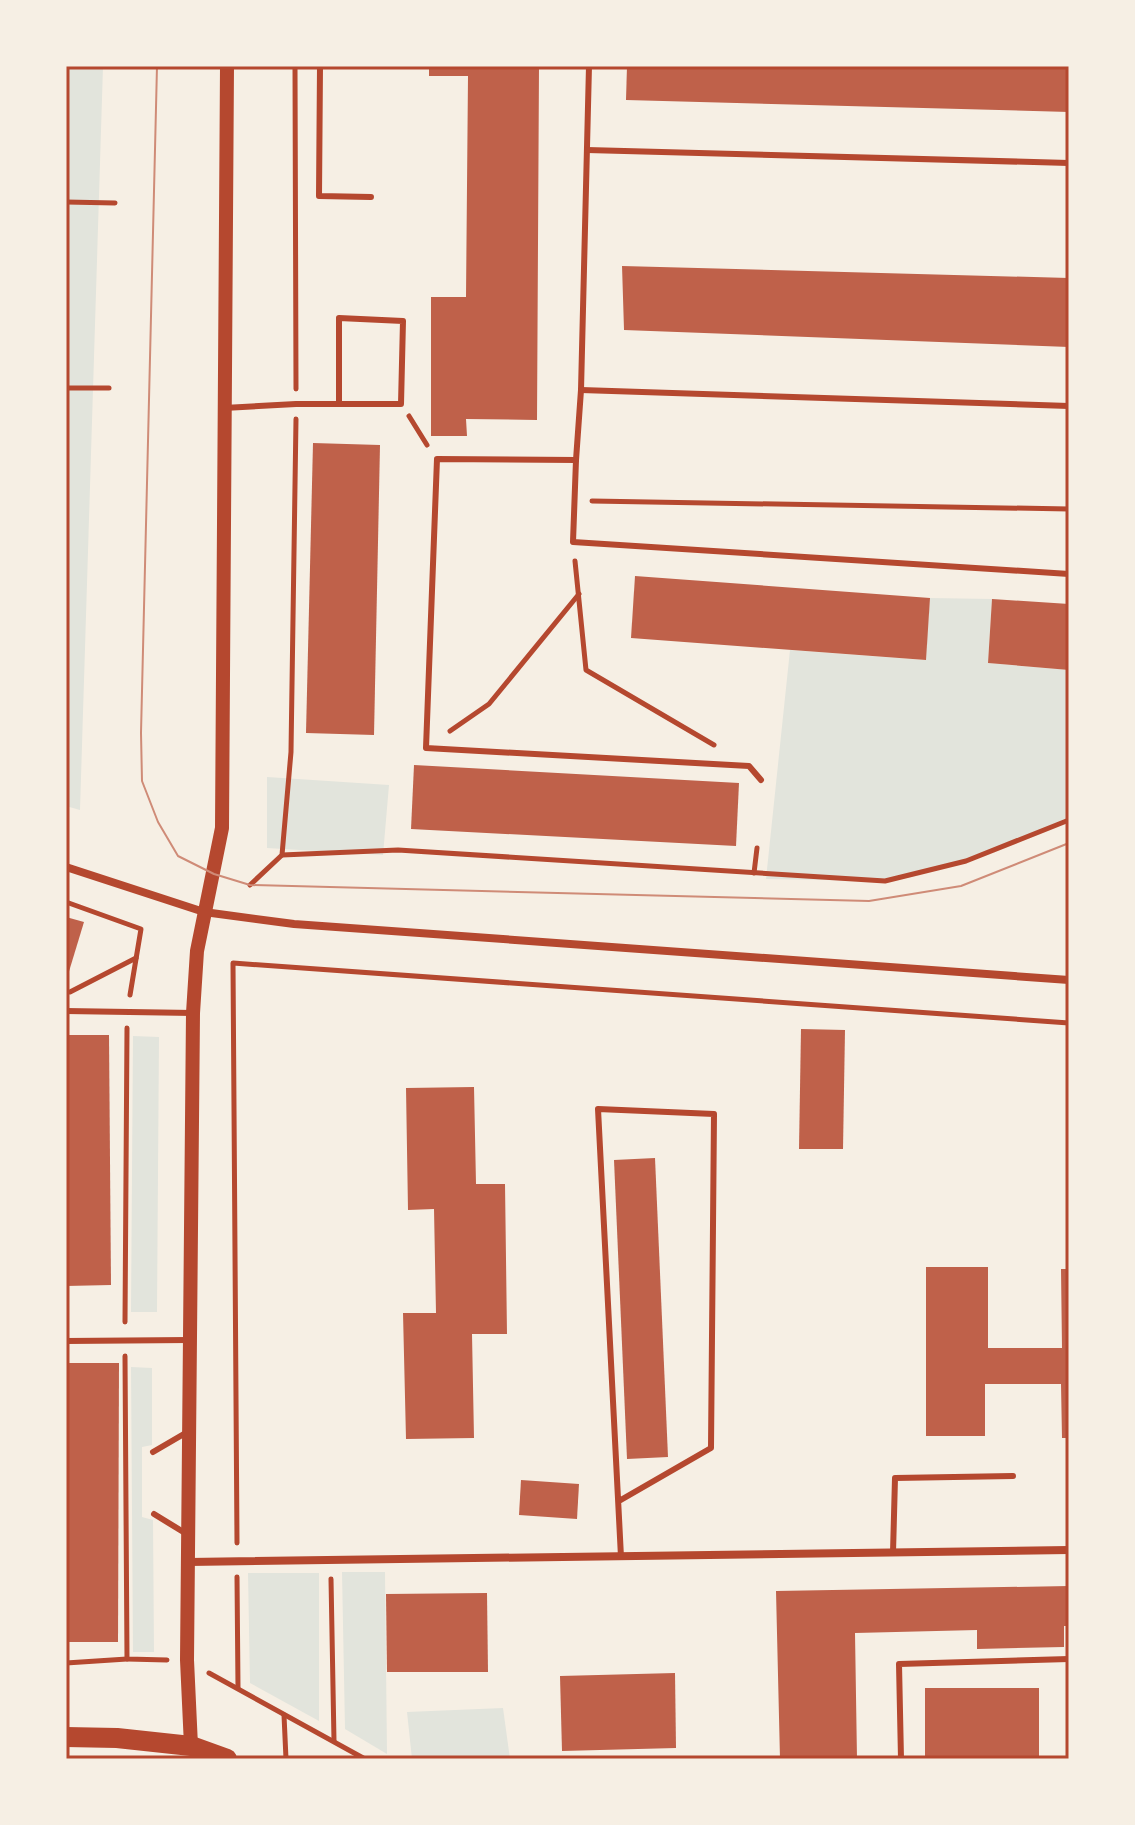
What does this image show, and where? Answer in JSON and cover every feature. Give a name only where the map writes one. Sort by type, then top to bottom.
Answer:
[{"type":"main road","points":[[66,1737],[117,1738],[191,1746],[227,1759]]},
{"type":"street","points":[[191,1746],[187,1660],[193,1013],[197,951],[222,828],[227,66]]},
{"type":"street","points":[[66,867],[204,912],[294,924],[1069,980]]},
{"type":"street","points":[[189,1562],[1069,1550]]},
{"type":"lane","points":[[320,66],[319,196],[371,197]]},
{"type":"lane","points":[[589,66],[581,390],[573,542],[1069,574]]},
{"type":"lane","points":[[587,150],[1069,163]]},
{"type":"lane","points":[[224,408],[339,403],[401,404],[403,321],[339,318],[339,403]]},
{"type":"lane","points":[[581,390],[1069,406]]},
{"type":"lane","points":[[576,460],[437,459],[426,748],[749,766],[761,780]]},
{"type":"lane","points":[[429,676],[438,677]]},
{"type":"lane","points":[[66,1011],[193,1013]]},
{"type":"lane","points":[[619,1501],[711,1448],[714,1114],[598,1109],[621,1557]]},
{"type":"lane","points":[[66,1341],[189,1340]]},
{"type":"lane","points":[[153,1452],[189,1431]]},
{"type":"lane","points":[[893,1553],[895,1478],[1013,1476]]},
{"type":"lane","points":[[154,1514],[189,1535]]},
{"type":"lane","points":[[901,1759],[899,1664],[1069,1659]]},
{"type":"path","points":[[66,202],[115,203]]},
{"type":"path","points":[[66,388],[109,388]]},
{"type":"path","points":[[401,404],[437,459]]},
{"type":"path","points":[[575,501],[1069,509]]},
{"type":"path","points":[[573,542],[586,670],[749,766]]},
{"type":"path","points":[[426,748],[489,704],[579,594]]},
{"type":"path","points":[[282,855],[291,752]]},
{"type":"path","points":[[250,885],[282,855],[398,850],[885,881],[966,861],[1069,820]]},
{"type":"path","points":[[754,873],[757,848]]},
{"type":"path","points":[[66,902],[141,929],[127,1012],[127,1659]]},
{"type":"path","points":[[66,994],[137,958]]},
{"type":"path","points":[[238,1688],[233,963],[1069,1023]]},
{"type":"path","points":[[330,1560],[334,1742]]},
{"type":"path","points":[[66,1663],[127,1659],[187,1660],[365,1759]]},
{"type":"path","points":[[284,1715],[286,1759]]},
{"type":"shaded area","points":[[66,66],[103,66],[80,810],[66,806]]},
{"type":"shaded area","points":[[930,598],[992,599],[988,663],[1069,670],[1069,820],[966,861],[885,881],[766,879],[790,650],[925,660]]},
{"type":"shaded area","points":[[267,777],[389,785],[383,855],[267,848]]},
{"type":"shaded area","points":[[133,1036],[159,1037],[157,1312],[131,1312]]},
{"type":"shaded area","points":[[131,1367],[152,1368],[152,1445],[142,1447],[142,1517],[153,1520],[154,1652],[133,1652]]},
{"type":"shaded area","points":[[342,1572],[385,1572],[387,1754],[345,1729]]},
{"type":"shaded area","points":[[248,1573],[319,1573],[319,1721],[250,1683]]},
{"type":"shaded area","points":[[503,1708],[510,1759],[412,1759],[407,1712]]},
{"type":"building","points":[[429,66],[539,66],[537,420],[466,419],[467,436],[431,436],[431,297],[466,297],[468,76],[429,76]]},
{"type":"building","points":[[627,66],[1069,66],[1069,112],[626,100]]},
{"type":"building","points":[[622,266],[1069,278],[1069,347],[624,330]]},
{"type":"building","points":[[313,443],[380,445],[374,735],[306,733]]},
{"type":"building","points":[[635,576],[930,598],[926,660],[631,638]]},
{"type":"building","points":[[992,599],[1069,604],[1069,670],[988,663]]},
{"type":"building","points":[[414,765],[739,783],[736,846],[411,829]]},
{"type":"building","points":[[66,917],[84,922],[67,978],[66,978]]},
{"type":"building","points":[[801,1029],[845,1030],[843,1149],[799,1149]]},
{"type":"building","points":[[66,1035],[109,1035],[111,1285],[66,1286]]},
{"type":"building","points":[[474,1087],[476,1184],[505,1184],[507,1334],[472,1334],[474,1438],[406,1439],[403,1313],[436,1313],[434,1209],[408,1210],[406,1088]]},
{"type":"building","points":[[655,1158],[668,1457],[627,1459],[614,1160]]},
{"type":"building","points":[[926,1267],[988,1267],[988,1348],[1062,1348],[1061,1269],[1069,1269],[1069,1438],[1062,1438],[1061,1384],[985,1384],[985,1436],[926,1436]]},
{"type":"building","points":[[66,1363],[119,1363],[118,1642],[66,1642]]},
{"type":"building","points":[[521,1480],[579,1484],[577,1519],[519,1515]]},
{"type":"building","points":[[1069,1586],[1069,1626],[1064,1626],[1064,1647],[977,1649],[977,1630],[855,1633],[857,1759],[780,1759],[776,1591]]},
{"type":"building","points":[[487,1593],[488,1672],[387,1672],[386,1594]]},
{"type":"building","points":[[675,1673],[676,1748],[562,1751],[560,1676]]},
{"type":"building","points":[[925,1688],[1039,1688],[1039,1759],[925,1759]]},
{"type":"tram line","points":[[157,66],[142,781],[158,822],[178,856],[214,874],[250,885],[869,901],[961,886],[1069,843]]}]
